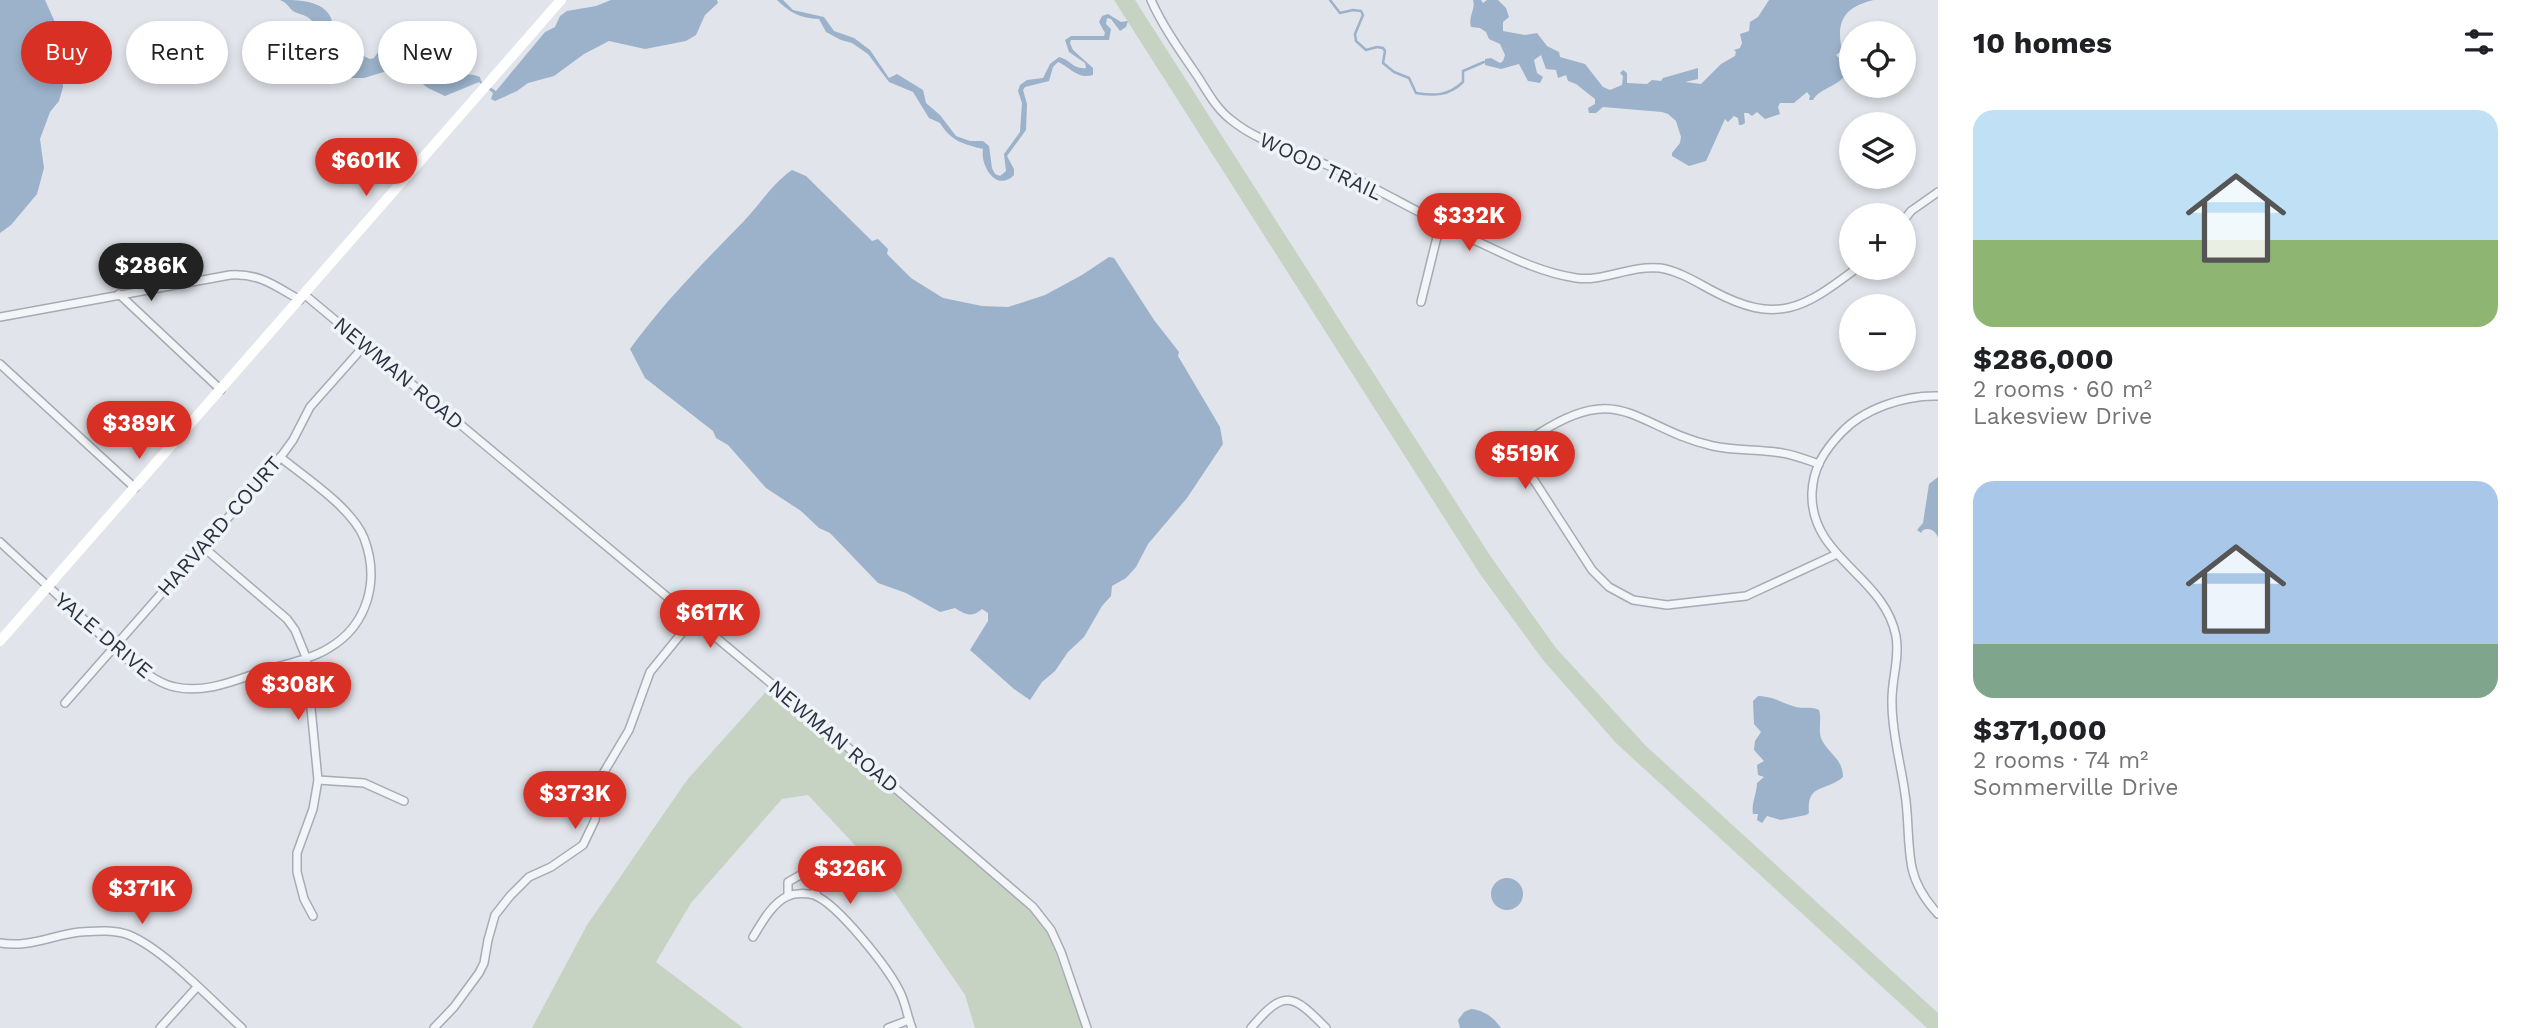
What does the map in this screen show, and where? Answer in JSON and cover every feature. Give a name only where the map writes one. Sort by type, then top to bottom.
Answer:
[{"type":"street","points":[[0,641],[561,0]]},
{"type":"street","name":"WOOD TRAIL","points":[[1151,0],[1190,65],[1230,120],[1263,139],[1338,170],[1440,225],[1521,262],[1580,279],[1640,267],[1662,268],[1681,274],[1750,308],[1768,311],[1788,309],[1809,301],[1840,280]]},
{"type":"street","points":[[1916,207],[1938,192]]},
{"type":"street","points":[[1421,302],[1440,225]]},
{"type":"street","name":"NEWMAN ROAD","points":[[0,317],[119,294],[246,274],[257,276],[302,297],[365,345],[694,618],[1033,907],[1051,930],[1061,952],[1087,1028]]},
{"type":"street","points":[[119,294],[221,390]]},
{"type":"street","name":"HARVARD COURT","points":[[65,703],[280,457],[293,440],[310,407],[365,345]]},
{"type":"street","points":[[0,364],[135,488]]},
{"type":"street","points":[[1938,396],[1902,399],[1875,410],[1846,428],[1825,449],[1814,472],[1812,486],[1814,517],[1820,534],[1871,586],[1892,620],[1898,650],[1891,700],[1892,718],[1907,803],[1912,868],[1921,892],[1938,914]]},
{"type":"street","points":[[1819,464],[1783,453],[1710,445],[1675,434],[1636,414],[1608,408],[1582,410],[1558,421],[1533,437],[1524,456],[1528,471],[1592,570],[1609,587],[1633,600],[1667,604],[1746,596],[1837,554]]},
{"type":"street","name":"YALE DRIVE","points":[[0,542],[114,647],[152,677],[174,687],[209,688],[327,650],[347,635],[363,613],[370,594],[372,568],[363,536],[348,514],[280,457]]},
{"type":"street","points":[[202,546],[288,619],[306,657],[318,780],[313,809],[297,853],[297,872],[304,899],[313,916]]},
{"type":"street","points":[[435,1028],[454,1007],[485,963],[495,915],[510,896],[529,877],[551,867],[583,845],[595,820],[604,772],[629,730],[650,671],[694,618]]},
{"type":"street","points":[[318,780],[364,783],[404,802]]},
{"type":"street","points":[[788,896],[788,882],[793,877],[802,874],[811,879],[817,896],[879,959],[900,992],[911,1024],[888,1028]]},
{"type":"street","points":[[753,937],[763,921],[788,896],[806,893],[817,896]]},
{"type":"street","points":[[0,943],[27,943],[76,933],[127,933],[152,948],[242,1028]]},
{"type":"street","points":[[160,1028],[197,987]]},
{"type":"street","points":[[1251,1028],[1265,1011],[1280,1000],[1288,999],[1299,1003],[1326,1028]]},
{"type":"green space","points":[[1114,0],[1135,0],[1491,557],[1556,648],[1646,746],[1938,1013],[1938,1028],[1927,1028],[1616,743],[1543,660],[1480,574]]},
{"type":"green space","points":[[770,687],[1032,912],[1050,937],[1083,1028],[975,1028],[965,995],[882,874],[808,795],[782,799],[691,903],[656,962],[743,1028],[532,1028],[587,925],[687,780]]},
{"type":"water","points":[[0,0],[45,0],[54,21],[21,21],[21,84],[63,84],[63,87],[40,139],[44,168],[37,194],[11,225],[0,233]]},
{"type":"water","points":[[280,0],[316,4],[327,12],[332,21],[312,21]]},
{"type":"water","points":[[611,0],[717,0],[718,3],[705,15],[696,35],[686,41],[645,49],[609,41],[584,54],[554,76],[528,83],[495,101],[491,99],[493,93],[477,83],[477,76],[496,91],[545,32],[555,27],[560,16],[567,11],[596,6]]},
{"type":"water","points":[[777,0],[783,0],[793,10],[824,17],[834,31],[854,38],[870,50],[889,78],[897,74],[923,90],[926,103],[940,115],[956,136],[970,141],[983,141],[989,146],[992,168],[995,174],[1000,176],[1006,171],[1004,154],[1020,132],[1020,85],[1027,80],[1043,78],[1050,64],[1059,57],[1086,68],[1085,63],[1069,52],[1065,40],[1071,36],[1104,36],[1099,22],[1102,16],[1108,14],[1121,22],[1128,21],[1126,27],[1120,31],[1111,19],[1107,18],[1106,24],[1111,29],[1109,40],[1071,40],[1073,50],[1093,68],[1093,75],[1083,76],[1058,62],[1053,67],[1049,81],[1025,87],[1026,130],[1007,156],[1014,175],[1001,181],[995,179],[987,169],[983,149],[958,141],[940,123],[929,118],[913,92],[889,82],[868,54],[852,43],[826,32],[819,19],[796,14]]},
{"type":"water","points":[[1473,0],[1481,0],[1483,3],[1487,0],[1498,0],[1506,8],[1509,17],[1503,22],[1503,31],[1525,35],[1537,33],[1547,46],[1559,52],[1560,57],[1585,64],[1603,87],[1610,90],[1622,85],[1623,76],[1620,73],[1623,70],[1627,73],[1627,83],[1647,84],[1652,80],[1661,81],[1663,78],[1698,68],[1698,79],[1685,82],[1701,84],[1721,64],[1735,56],[1734,50],[1740,48],[1742,43],[1740,34],[1749,31],[1750,22],[1758,17],[1769,0],[1874,0],[1855,7],[1842,21],[1839,21],[1839,53],[1836,55],[1839,58],[1839,81],[1813,100],[1809,100],[1807,92],[1794,103],[1780,103],[1780,114],[1765,119],[1757,112],[1752,116],[1744,113],[1745,123],[1742,125],[1739,125],[1738,118],[1734,116],[1728,122],[1725,119],[1706,161],[1689,166],[1672,156],[1681,137],[1676,121],[1668,114],[1603,107],[1596,113],[1589,113],[1588,108],[1595,104],[1595,99],[1568,81],[1566,75],[1558,78],[1556,70],[1546,69],[1541,55],[1534,60],[1537,73],[1543,77],[1540,83],[1528,81],[1519,64],[1501,69],[1485,65],[1485,59],[1491,58],[1500,63],[1505,55],[1500,44],[1489,39],[1486,32],[1471,27],[1470,19]]},
{"type":"water","points":[[378,52],[378,74],[364,78],[364,56],[374,58]]},
{"type":"water","points":[[423,84],[474,84],[445,96]]},
{"type":"water","points":[[792,170],[806,176],[872,241],[878,239],[888,249],[887,254],[911,278],[943,298],[982,306],[1008,307],[1045,295],[1109,257],[1114,258],[1154,320],[1179,352],[1178,356],[1220,427],[1223,444],[1187,498],[1148,544],[1136,567],[1126,578],[1112,586],[1111,596],[1084,637],[1042,682],[1030,700],[970,650],[988,621],[988,613],[982,609],[975,614],[969,614],[955,608],[940,612],[906,593],[878,583],[830,533],[819,528],[801,511],[766,488],[728,445],[716,438],[713,431],[645,378],[630,349],[685,283],[773,187]]},
{"type":"water","points":[[1938,477],[1938,538],[1930,529],[1921,533],[1917,530],[1923,523],[1929,484]]},
{"type":"water","points":[[1758,696],[1796,707],[1819,710],[1821,738],[1838,760],[1843,777],[1814,792],[1809,803],[1809,813],[1806,815],[1781,820],[1767,816],[1762,823],[1757,820],[1758,814],[1753,814],[1757,783],[1764,777],[1758,775],[1757,765],[1764,761],[1754,750],[1755,741],[1761,732],[1754,724],[1753,701]]},
{"type":"water","points":[[1507,878],[1518,883],[1523,894],[1518,905],[1507,910],[1496,905],[1491,894],[1496,883]]},
{"type":"water","points":[[1471,1009],[1488,1015],[1501,1028],[1460,1028],[1458,1020],[1464,1012]]},
{"type":"waterway","points":[[1330,0],[1340,13],[1361,11],[1363,15],[1355,34],[1356,41],[1366,50],[1383,48],[1383,63],[1394,72],[1409,78],[1416,93],[1435,95],[1452,90],[1463,82],[1463,71],[1484,62]]}]
